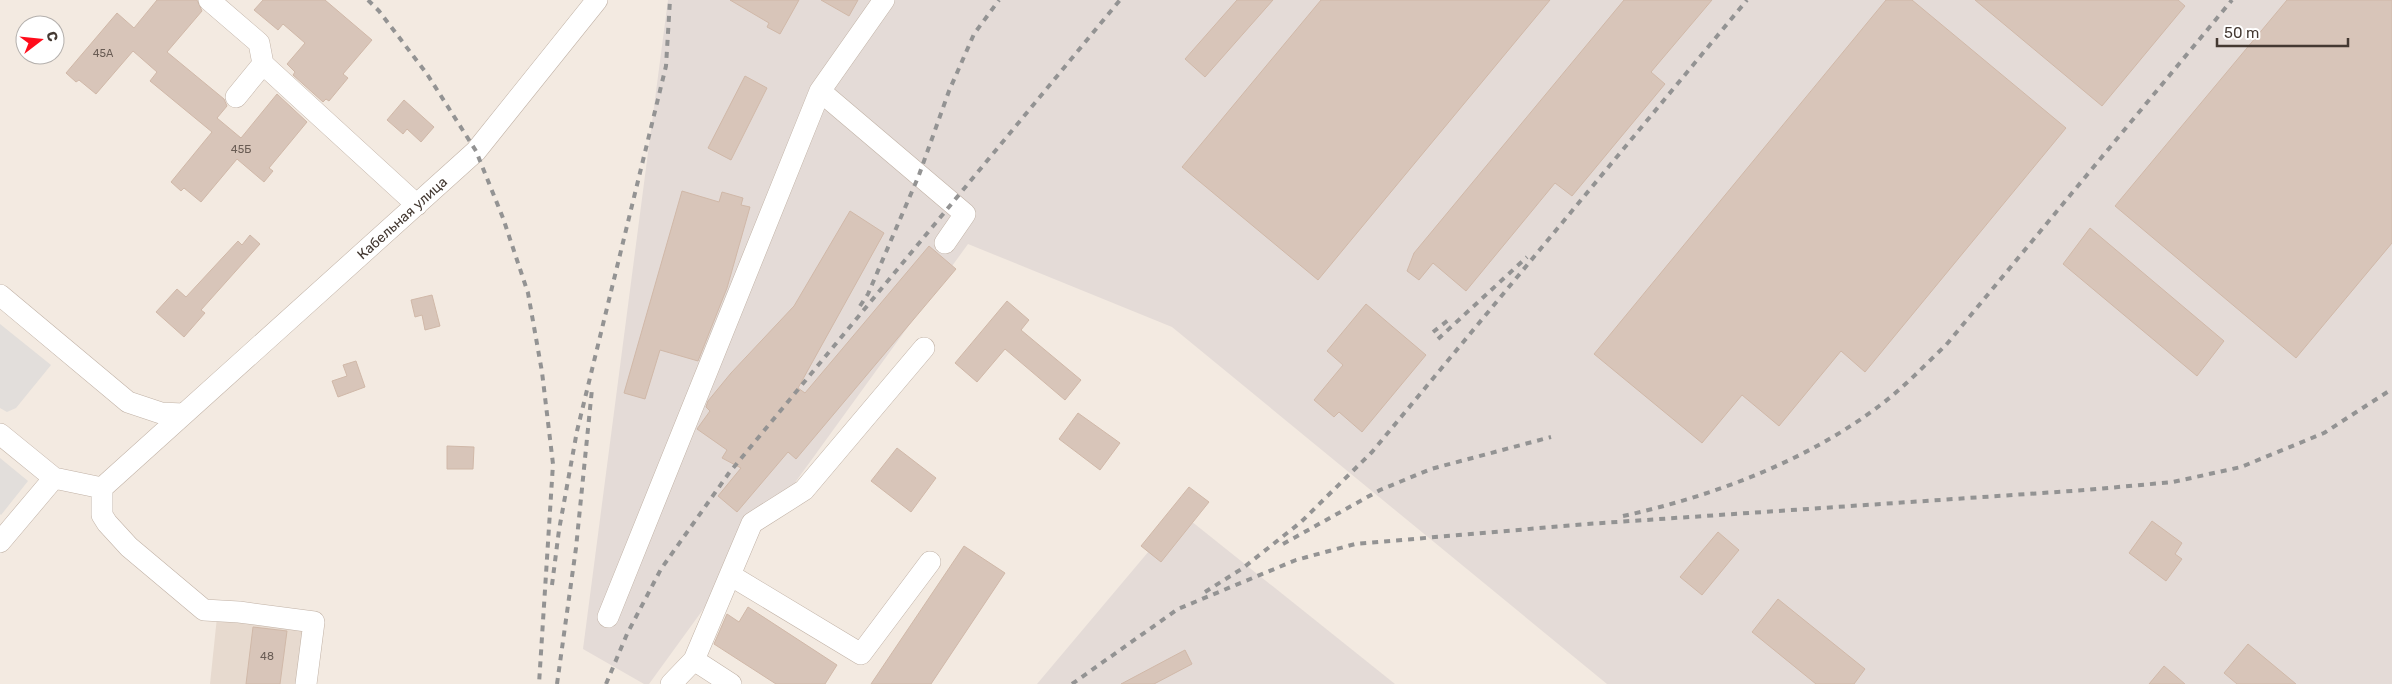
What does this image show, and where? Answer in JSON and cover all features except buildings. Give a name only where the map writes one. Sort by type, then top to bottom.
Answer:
[{"type":"street","points":[[209,0],[260,43],[263,64],[417,205]]},
{"type":"street","name":"Кабельная улица","points":[[102,488],[476,151],[597,0]]},
{"type":"street","points":[[608,617],[820,91],[884,0]]},
{"type":"street","points":[[236,97],[263,64]]},
{"type":"street","points":[[820,91],[965,214],[945,243]]},
{"type":"street","points":[[0,295],[128,402],[161,413],[183,414]]},
{"type":"street","points":[[671,684],[694,660],[752,523],[804,490],[924,348]]},
{"type":"street","points":[[0,434],[54,478],[102,488],[102,515],[107,522],[129,547],[204,610],[239,612],[314,622],[306,684]]},
{"type":"street","points":[[4,531],[54,478]]},
{"type":"street","points":[[730,575],[861,654],[930,562]]},
{"type":"street","points":[[694,660],[731,684]]},
{"type":"shaded area","points":[[668,0],[2392,0],[2392,684],[1607,684],[1172,327],[968,244],[649,684],[644,684],[583,649]]},
{"type":"shaded area","points":[[0,324],[51,365],[16,408],[7,412],[0,408]]},
{"type":"shaded area","points":[[0,458],[28,481],[1,515],[0,514]]},
{"type":"shaded area","points":[[1181,513],[1395,684],[1037,684]]},
{"type":"shaded area","points":[[217,617],[306,631],[300,684],[210,684]]},
{"type":"railway","points":[[368,0],[379,11],[427,74],[476,151],[503,218],[528,293],[542,372],[553,464],[539,684]]},
{"type":"railway","points":[[552,585],[559,530],[577,431],[666,66],[670,0]]},
{"type":"railway","points":[[860,306],[868,294],[919,175],[949,91],[974,34],[999,0]]},
{"type":"railway","points":[[606,684],[627,634],[661,569],[729,473],[1120,0]]},
{"type":"railway","points":[[1205,592],[1243,568],[1301,522],[1372,452],[1747,0]]},
{"type":"railway","points":[[1623,516],[1695,497],[1766,471],[1833,437],[1893,395],[1946,345],[2232,0]]},
{"type":"railway","points":[[1438,339],[1527,257]]},
{"type":"railway","points":[[1433,332],[1451,318]]},
{"type":"railway","points":[[557,684],[576,548],[592,389]]},
{"type":"railway","points":[[1072,684],[1178,609],[1296,560],[1355,544],[1587,524],[2086,490],[2173,482],[2241,467],[2324,433],[2392,389]]},
{"type":"railway","points":[[1283,544],[1380,490],[1431,469],[1551,437]]}]
